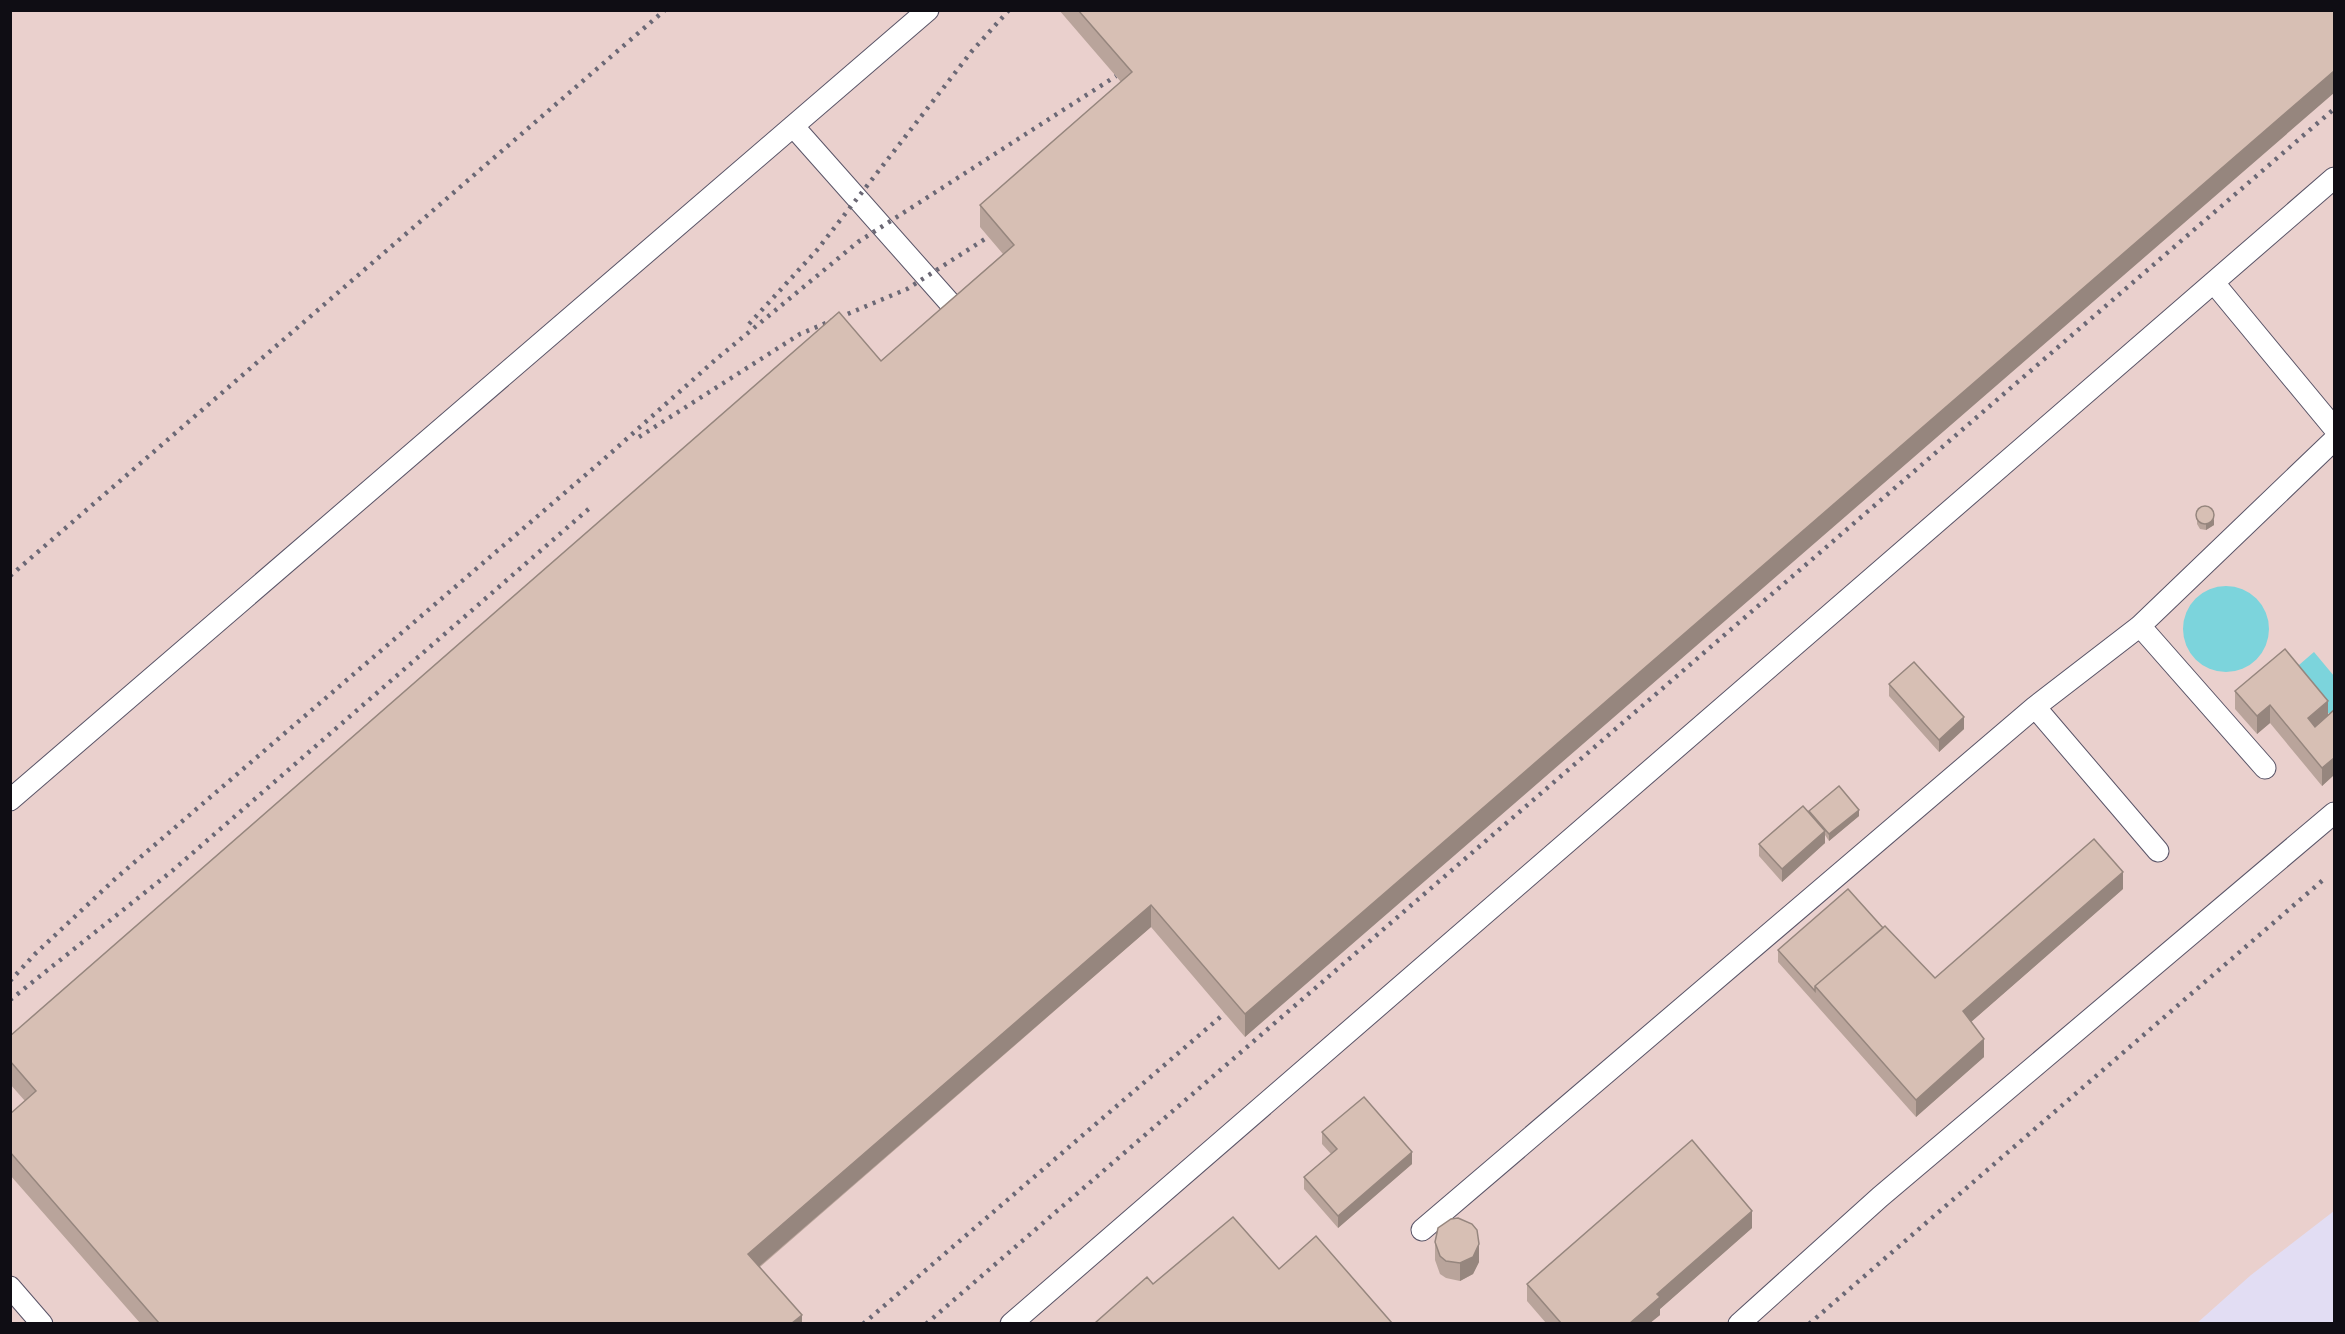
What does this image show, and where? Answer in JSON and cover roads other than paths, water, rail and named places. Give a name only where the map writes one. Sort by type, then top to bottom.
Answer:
[{"type":"lane","points":[[10,800],[928,10]]},
{"type":"lane","points":[[794,126],[949,302]]},
{"type":"lane","points":[[1011,1323],[2334,178]]},
{"type":"lane","points":[[2214,283],[2334,428]]},
{"type":"lane","points":[[1422,1230],[2035,707],[2140,626],[2334,440]]},
{"type":"lane","points":[[2140,626],[2265,768]]},
{"type":"lane","points":[[2035,707],[2158,851]]},
{"type":"lane","points":[[1738,1323],[1880,1197],[2334,813]]},
{"type":"lane","points":[[10,1287],[42,1323]]},
{"type":"railway","points":[[10,576],[665,10]]},
{"type":"railway","points":[[749,324],[817,250],[972,51],[1009,10]]},
{"type":"railway","points":[[10,981],[35,954],[115,879],[603,460],[714,361],[858,242],[1116,76]]},
{"type":"railway","points":[[926,1324],[2334,109]]},
{"type":"railway","points":[[639,437],[800,334],[907,289],[988,237]]},
{"type":"railway","points":[[10,1000],[172,871],[592,506]]},
{"type":"railway","points":[[1809,1324],[2323,880]]},
{"type":"railway","points":[[863,1324],[1225,1013]]}]
